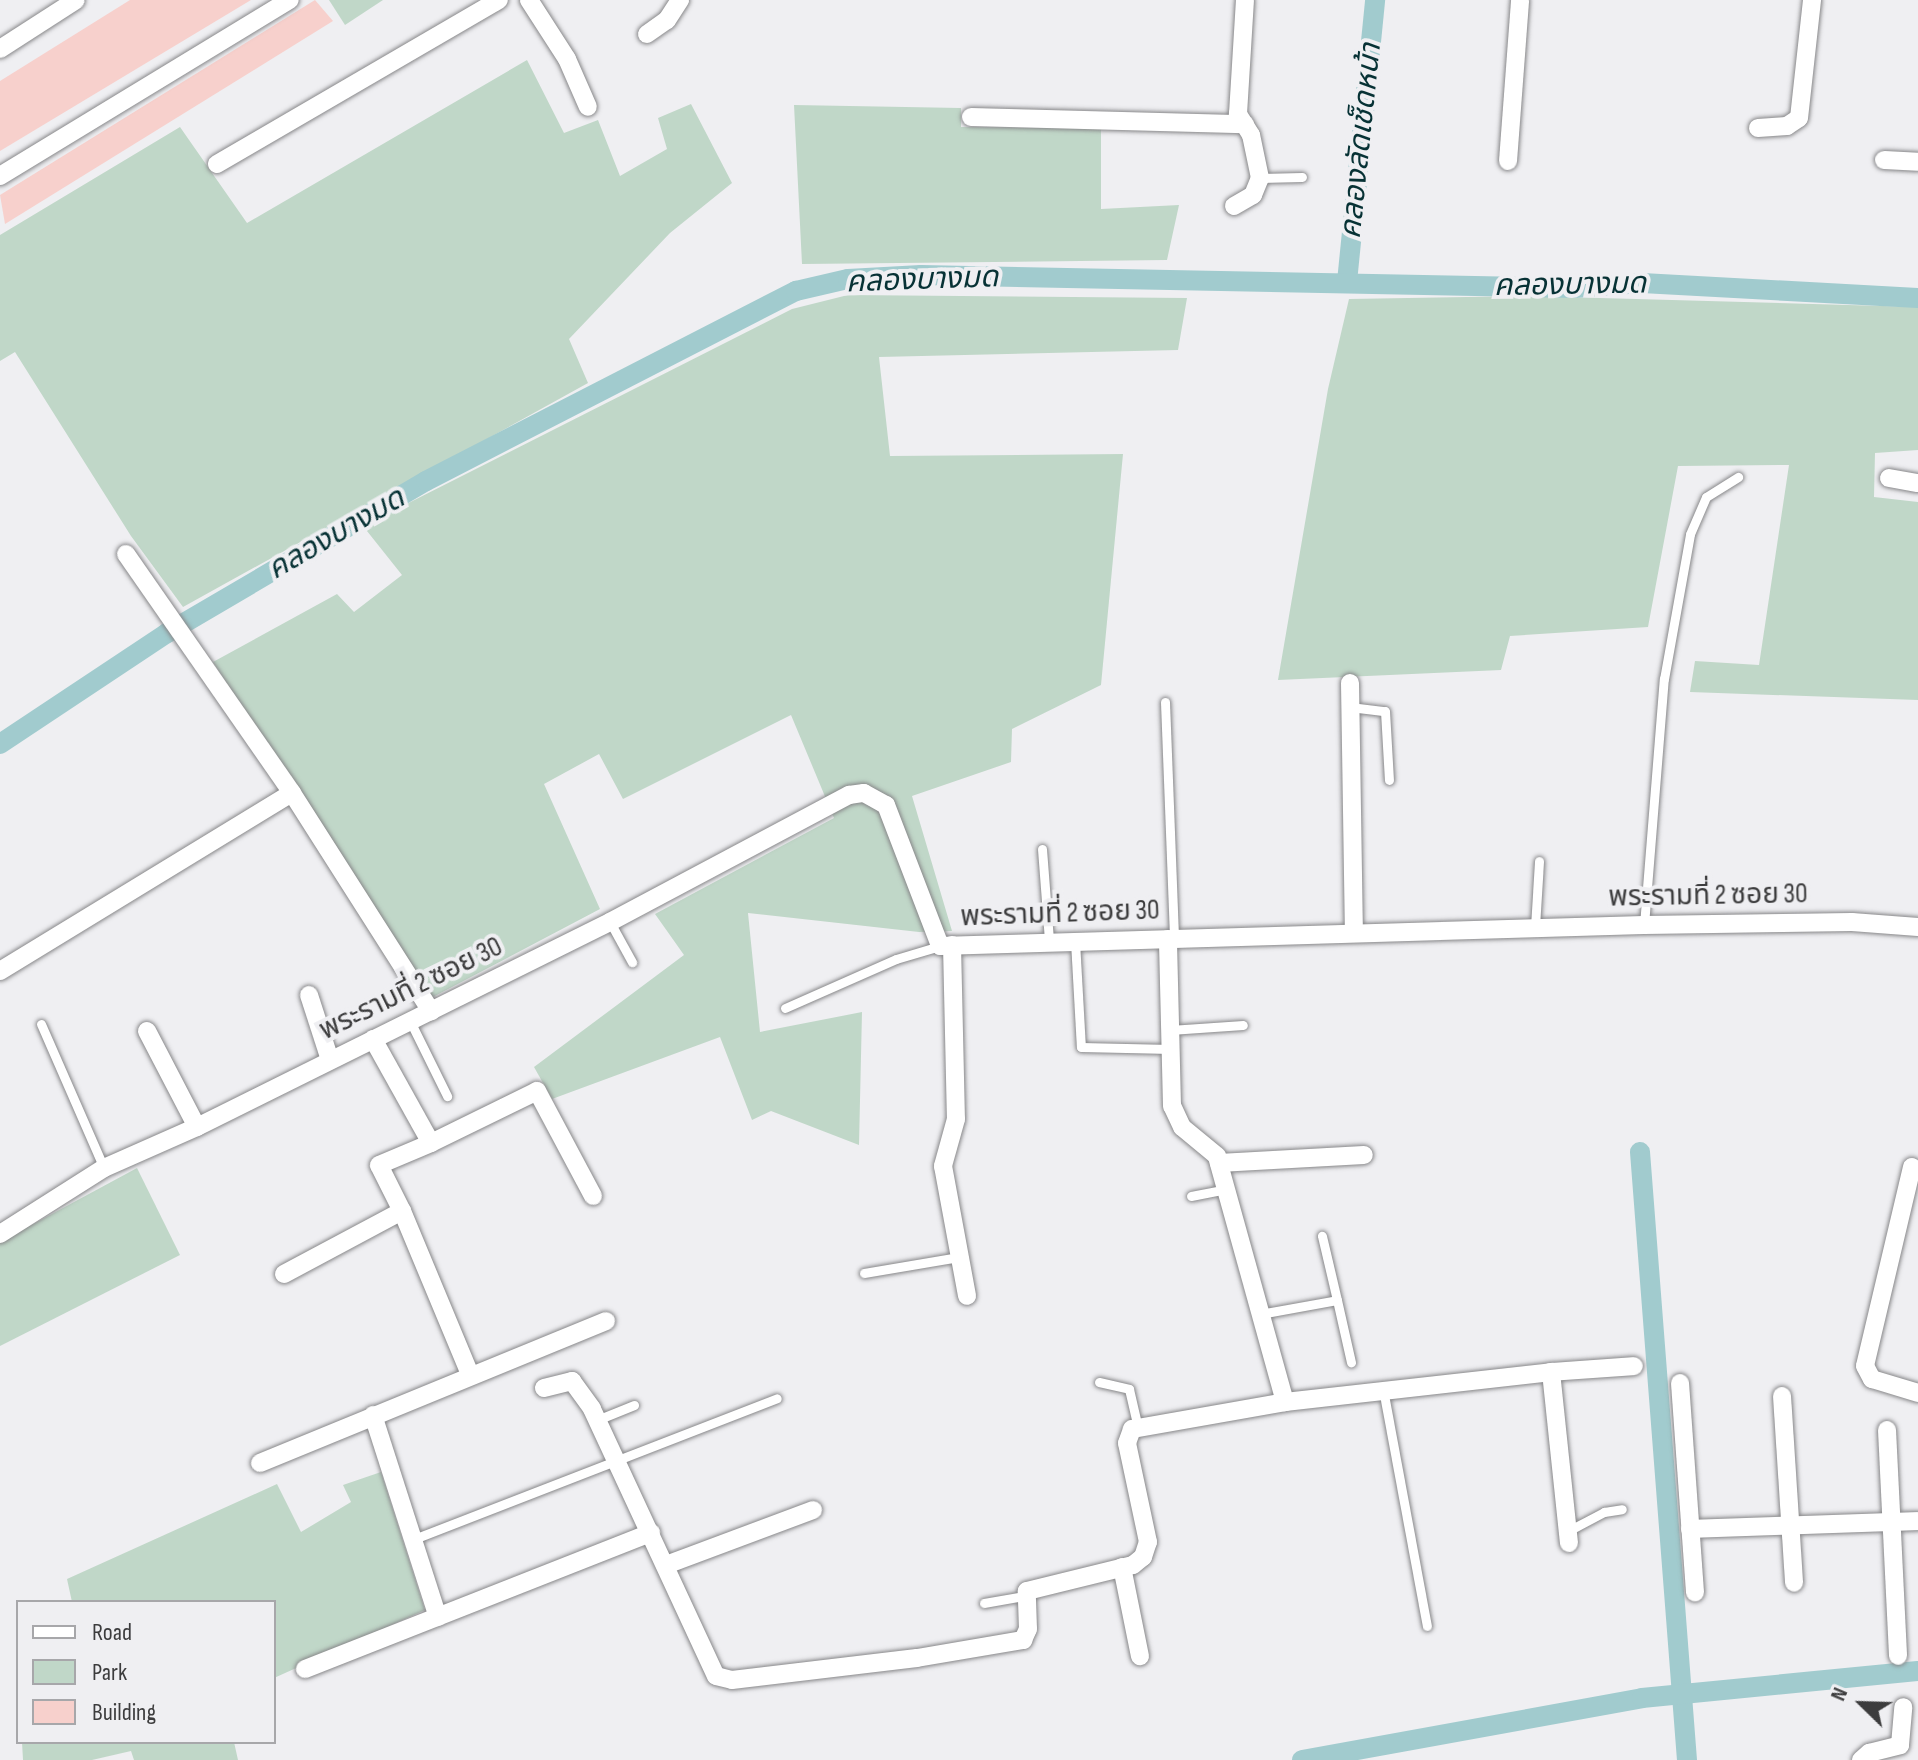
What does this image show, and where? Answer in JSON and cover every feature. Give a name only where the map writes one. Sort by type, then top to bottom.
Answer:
[{"type":"street","points":[[0,49],[76,0]]},
{"type":"street","points":[[0,176],[290,0]]},
{"type":"street","points":[[217,164],[499,0]]},
{"type":"street","points":[[529,0],[567,59],[588,107]]},
{"type":"street","points":[[647,34],[667,20],[680,0]]},
{"type":"street","points":[[1234,206],[1253,195],[1260,178],[1237,100],[1245,0]]},
{"type":"street","points":[[1508,161],[1520,0]]},
{"type":"street","points":[[1758,128],[1787,126],[1799,118],[1812,0]]},
{"type":"street","points":[[971,117],[1245,124]]},
{"type":"street","points":[[1884,160],[1918,162]]},
{"type":"street","points":[[1889,478],[1918,483]]},
{"type":"street","points":[[126,554],[186,645],[292,793],[431,1011]]},
{"type":"street","points":[[1350,683],[1354,931]]},
{"type":"street","points":[[0,971],[292,793]]},
{"type":"street","name":"พระรามที่ 2 ซอย 30","points":[[0,1234],[104,1168],[197,1127],[610,922],[849,795],[864,793],[886,805],[946,946],[1535,927],[1852,922],[1918,927]]},
{"type":"street","points":[[1171,939],[1175,1119],[1209,1145],[1219,1163],[1285,1402]]},
{"type":"street","points":[[946,946],[956,1119],[943,1166],[967,1296]]},
{"type":"street","points":[[309,995],[330,1060]]},
{"type":"street","points":[[147,1031],[197,1127]]},
{"type":"street","points":[[373,1039],[431,1143]]},
{"type":"street","points":[[470,1374],[402,1211],[379,1165],[537,1091],[593,1196]]},
{"type":"street","points":[[1219,1163],[1364,1155]]},
{"type":"street","points":[[1912,1167],[1865,1366],[1872,1379],[1918,1393]]},
{"type":"street","points":[[284,1274],[402,1211]]},
{"type":"street","points":[[260,1463],[470,1374],[606,1321]]},
{"type":"street","points":[[544,1388],[572,1381],[597,1420],[616,1459],[666,1565],[707,1665],[716,1676],[732,1680],[1023,1640],[1028,1629],[1024,1596],[1034,1586],[1122,1567],[1143,1557],[1148,1542],[1127,1443],[1137,1425],[1383,1389],[1634,1366]]},
{"type":"street","points":[[1551,1372],[1569,1537]]},
{"type":"street","points":[[1680,1383],[1695,1592]]},
{"type":"street","points":[[1782,1396],[1794,1583]]},
{"type":"street","points":[[373,1415],[438,1617]]},
{"type":"street","points":[[1887,1430],[1898,1656]]},
{"type":"street","points":[[666,1565],[813,1510]]},
{"type":"street","points":[[1690,1529],[1918,1521]]},
{"type":"street","points":[[305,1669],[651,1533]]},
{"type":"street","points":[[1122,1567],[1140,1656]]},
{"type":"street","points":[[1861,1760],[1869,1753],[1900,1745],[1903,1707]]},
{"type":"lane","points":[[1260,178],[1302,177]]},
{"type":"lane","points":[[1644,925],[1664,679],[1690,534],[1706,497],[1738,477]]},
{"type":"lane","points":[[1165,702],[1171,939]]},
{"type":"lane","points":[[1350,707],[1385,711],[1389,780]]},
{"type":"lane","points":[[1042,849],[1049,941]]},
{"type":"lane","points":[[1535,927],[1539,861]]},
{"type":"lane","points":[[610,922],[632,962]]},
{"type":"lane","points":[[1075,941],[1081,1047],[1171,1040],[1243,1025]]},
{"type":"lane","points":[[785,1008],[896,959],[946,946]]},
{"type":"lane","points":[[410,1021],[447,1096]]},
{"type":"lane","points":[[41,1024],[104,1168]]},
{"type":"lane","points":[[1191,1196],[1226,1189]]},
{"type":"lane","points":[[1322,1236],[1351,1362]]},
{"type":"lane","points":[[864,1273],[959,1257]]},
{"type":"lane","points":[[1260,1314],[1337,1300]]},
{"type":"lane","points":[[1099,1382],[1129,1389],[1137,1425]]},
{"type":"lane","points":[[1383,1389],[1427,1626]]},
{"type":"lane","points":[[414,1539],[777,1398]]},
{"type":"lane","points":[[597,1420],[634,1405]]},
{"type":"lane","points":[[1569,1537],[1604,1512],[1622,1509]]},
{"type":"lane","points":[[984,1603],[1024,1596]]},
{"type":"green space","points":[[329,0],[383,0],[345,25]]},
{"type":"green space","points":[[527,60],[564,133],[598,120],[620,176],[667,149],[658,118],[691,104],[732,183],[670,233],[569,339],[588,383],[183,607],[131,536],[15,352],[0,361],[0,235],[180,127],[247,223]]},
{"type":"green space","points":[[794,105],[961,108],[961,127],[1101,128],[1101,209],[1179,205],[1167,260],[802,264]]},
{"type":"green space","points":[[848,295],[1187,298],[1178,350],[879,357],[890,456],[1123,454],[1101,685],[1012,729],[1011,762],[912,796],[952,931],[919,932],[748,913],[760,1032],[862,1012],[859,1145],[771,1111],[752,1120],[720,1037],[552,1099],[534,1067],[684,955],[655,914],[834,818],[791,715],[623,799],[599,754],[544,784],[600,909],[431,998],[213,662],[337,594],[354,612],[402,575],[363,526],[792,309]]},
{"type":"green space","points":[[1528,296],[1918,307],[1918,450],[1875,453],[1874,497],[1918,502],[1918,700],[1690,692],[1695,661],[1759,665],[1789,465],[1678,466],[1648,627],[1510,636],[1501,670],[1278,680],[1328,389],[1349,299]]},
{"type":"green space","points":[[137,1168],[180,1255],[0,1346],[0,1242]]},
{"type":"green space","points":[[381,1472],[425,1610],[276,1677],[276,1600],[72,1600],[67,1579],[277,1484],[301,1532],[351,1502],[343,1485]]},
{"type":"green space","points":[[22,1744],[234,1744],[238,1760],[134,1760],[131,1751],[92,1760],[23,1760]]},
{"type":"building","points":[[130,0],[251,0],[0,151],[0,81]]},
{"type":"building","points":[[315,0],[333,21],[5,224],[0,195]]},
{"type":"waterway","name":"คลองลัดเช็ดหน้า","points":[[1347,282],[1375,0]]},
{"type":"waterway","name":"คลองบางมด","points":[[0,744],[167,633],[426,481],[796,291],[848,279],[921,275],[1574,288],[1642,283],[1918,298]]},
{"type":"waterway","points":[[1640,1152],[1687,1760]]},
{"type":"waterway","points":[[1302,1760],[1642,1698],[1918,1671]]}]
